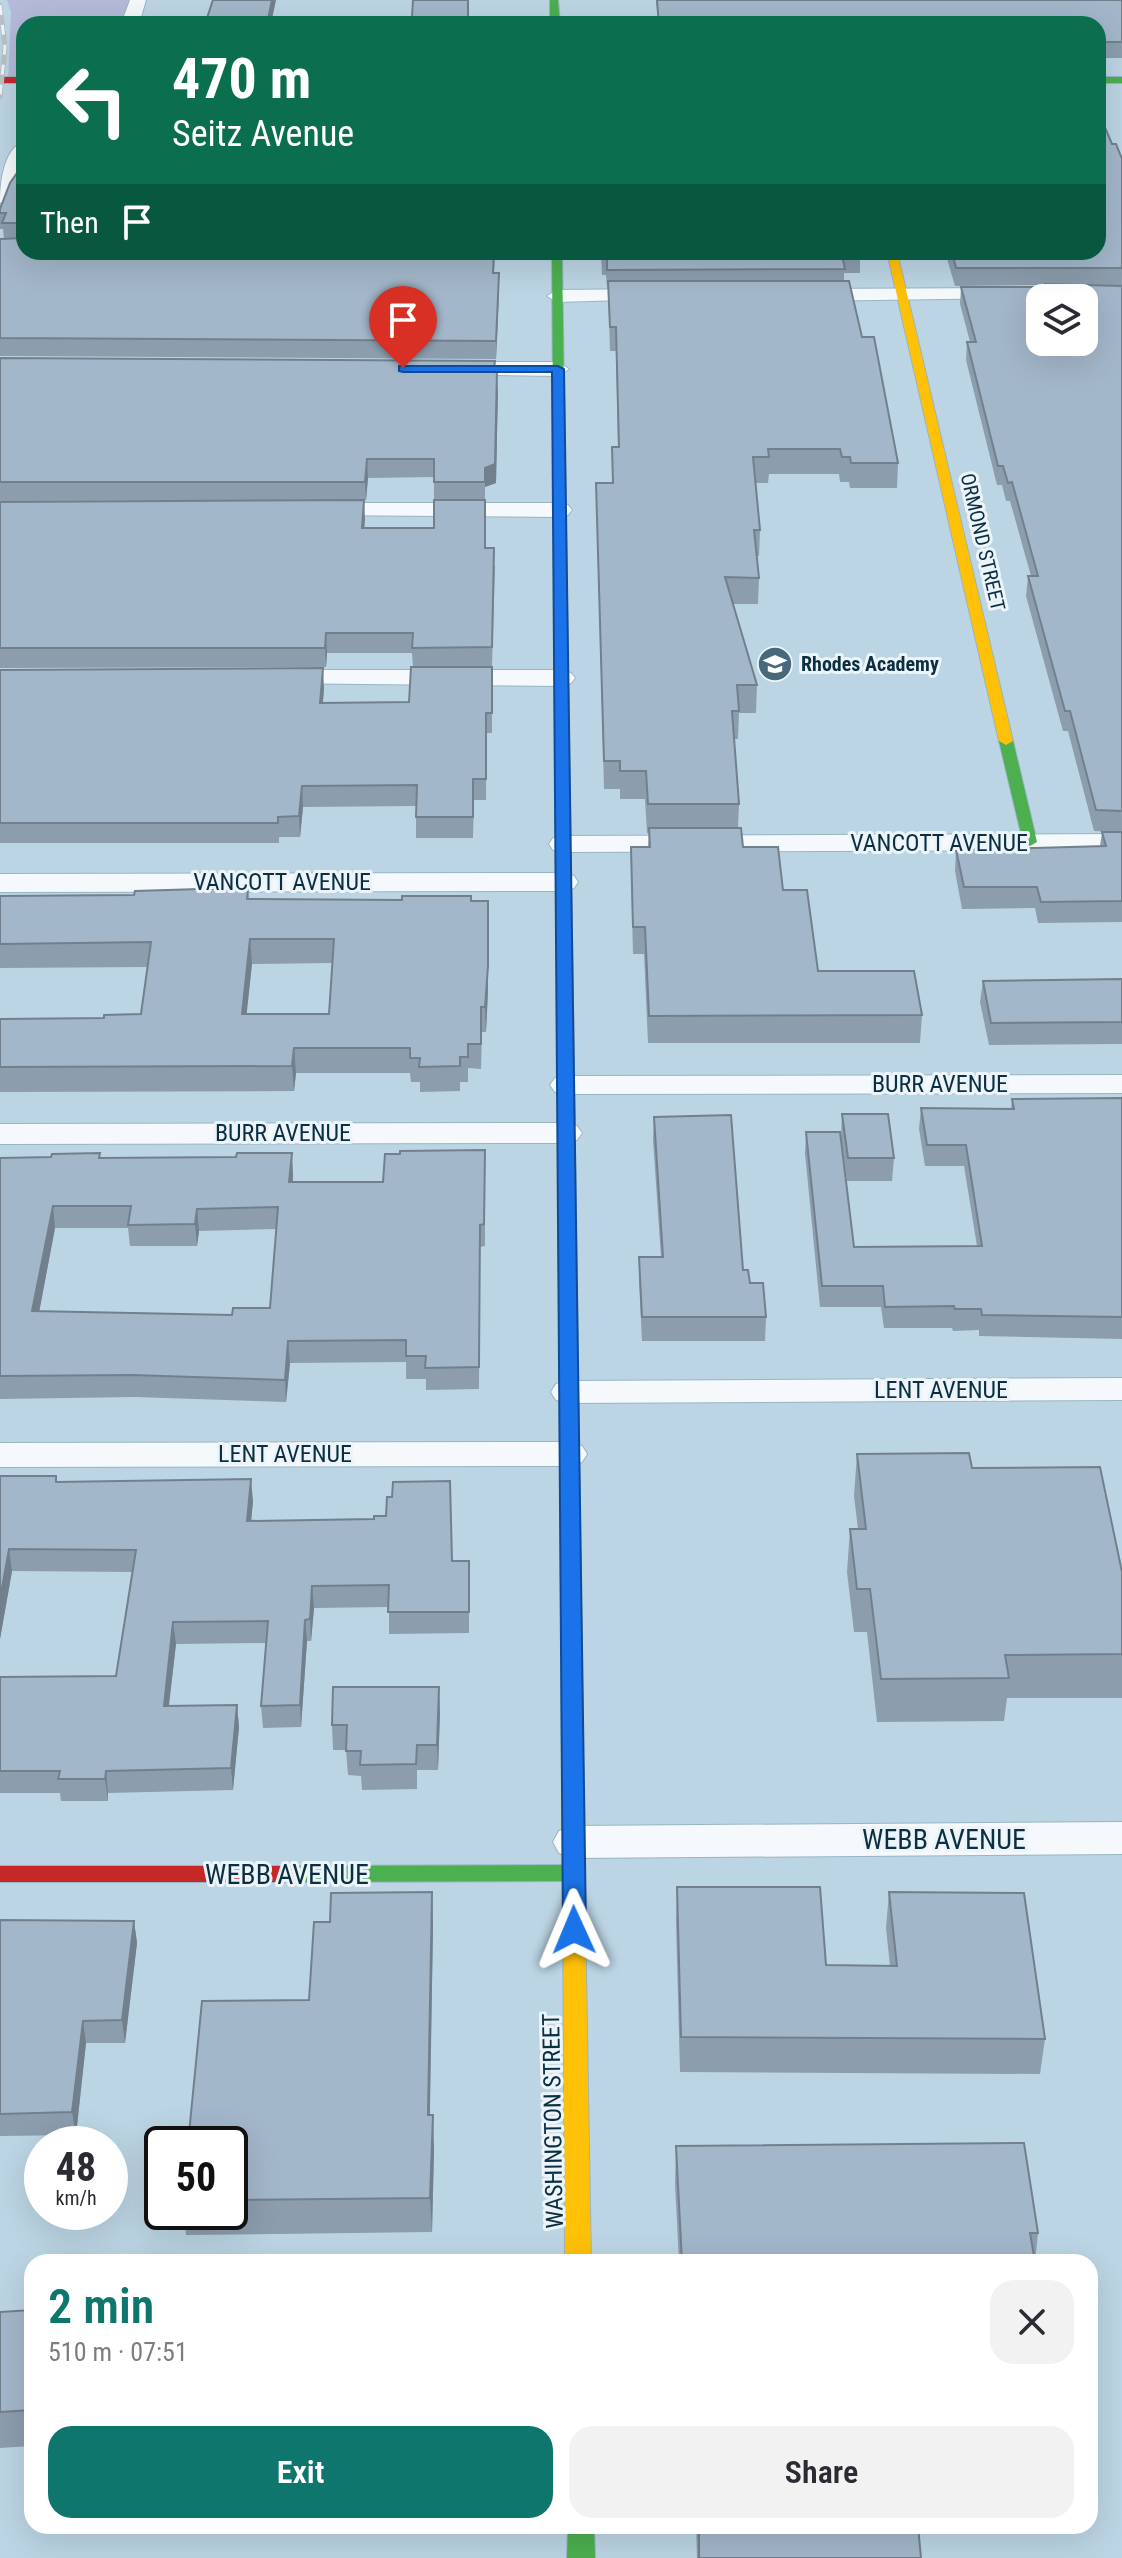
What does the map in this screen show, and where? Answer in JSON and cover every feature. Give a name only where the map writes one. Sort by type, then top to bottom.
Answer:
[{"type":"main road","name":"WASHINGTON STREET","points":[[557,260],[578,2254]]},
{"type":"main road","name":"ORMOND STREET","points":[[894,260],[1030,842]]},
{"type":"main road","name":"WEBB AVENUE","points":[[0,1874],[574,1857]]},
{"type":"main road","points":[[581,2534],[581,2558]]},
{"type":"street","points":[[0,197],[16,164]]},
{"type":"street","points":[[793,295],[1026,294]]},
{"type":"street","points":[[557,296],[667,295]]},
{"type":"street","points":[[431,368],[558,369]]},
{"type":"street","points":[[304,510],[560,510]]},
{"type":"street","points":[[250,678],[562,678]]},
{"type":"street","name":"VANCOTT AVENUE","points":[[563,844],[1122,842]]},
{"type":"street","name":"VANCOTT AVENUE","points":[[0,883],[564,882]]},
{"type":"street","name":"BURR AVENUE","points":[[566,1085],[1122,1084]]},
{"type":"street","name":"BURR AVENUE","points":[[0,1134],[566,1133]]},
{"type":"street","name":"LENT AVENUE","points":[[569,1392],[1122,1389]]},
{"type":"street","name":"LENT AVENUE","points":[[0,1455],[569,1454]]},
{"type":"street","name":"WEBB AVENUE","points":[[574,1857],[1122,1838]]},
{"type":"shaded area","points":[[7,0],[130,0],[134,13],[133,16],[16,16],[16,81],[8,81],[11,12]]},
{"type":"building","points":[[213,0],[272,0],[269,16],[208,16]]},
{"type":"building","points":[[413,0],[468,0],[468,16],[412,16]]},
{"type":"building","points":[[657,0],[1122,0],[1122,42],[1106,42],[1106,16],[658,16]]},
{"type":"building","points":[[1106,130],[1122,159],[1122,268],[956,268],[954,260],[1106,260]]},
{"type":"building","points":[[16,174],[16,223],[2,223],[6,213],[0,213],[0,209]]},
{"type":"building","points":[[16,238],[16,260],[494,260],[493,273],[499,273],[496,341],[0,338],[0,239]]},
{"type":"building","points":[[607,260],[843,260],[845,269],[607,270]]},
{"type":"building","points":[[608,281],[849,281],[862,337],[874,337],[898,463],[851,463],[850,457],[842,457],[840,449],[768,449],[769,457],[753,457],[760,530],[754,530],[759,578],[725,577],[757,685],[737,685],[739,711],[732,711],[739,804],[648,804],[646,771],[620,771],[620,761],[604,761],[596,483],[613,483],[612,447],[619,447],[616,327],[610,327]]},
{"type":"building","points":[[1098,285],[1122,286],[1122,811],[1096,810],[1070,711],[1065,711],[1028,576],[1038,576],[1012,482],[1008,483],[1003,466],[998,466],[967,342],[976,342],[961,287],[1026,287],[1026,356],[1098,356]]},
{"type":"building","points":[[0,358],[495,361],[495,464],[485,468],[485,482],[434,482],[434,459],[367,459],[365,482],[0,482]]},
{"type":"building","points":[[364,500],[362,528],[434,528],[434,500],[485,500],[485,548],[494,548],[492,647],[412,648],[413,633],[326,633],[325,648],[0,648],[0,502]]},
{"type":"building","points":[[411,667],[492,667],[492,713],[486,713],[486,779],[473,779],[473,817],[416,817],[417,785],[302,786],[299,816],[278,817],[278,823],[0,823],[0,670],[323,668],[320,703],[409,702]]},
{"type":"building","points":[[649,828],[741,828],[743,847],[778,847],[783,890],[807,890],[818,971],[914,971],[922,1015],[649,1016],[645,927],[633,927],[631,847],[650,847]]},
{"type":"building","points":[[1102,832],[1122,832],[1122,901],[1041,902],[1037,887],[964,887],[956,850],[1106,846]]},
{"type":"building","points":[[248,889],[247,899],[402,900],[402,896],[471,896],[471,901],[488,901],[488,966],[485,1007],[481,1007],[481,1044],[468,1044],[468,1057],[460,1057],[460,1066],[419,1067],[420,1058],[410,1058],[410,1048],[294,1048],[292,1066],[0,1067],[0,1019],[104,1018],[104,1015],[141,1014],[151,942],[0,944],[0,896],[134,895],[135,891]],"holes":[[[250,939],[334,939],[329,1014],[242,1014]]]},
{"type":"building","points":[[1122,979],[1122,1022],[991,1023],[983,981]]},
{"type":"building","points":[[1122,1098],[1122,1317],[982,1315],[981,1309],[955,1309],[954,1306],[885,1307],[883,1286],[822,1286],[806,1132],[840,1132],[854,1247],[982,1246],[966,1145],[927,1145],[921,1108],[1014,1109],[1012,1099]]},
{"type":"building","points":[[842,1114],[888,1114],[894,1158],[848,1158]]},
{"type":"building","points":[[731,1115],[743,1270],[748,1270],[750,1283],[763,1283],[766,1317],[642,1317],[639,1257],[663,1257],[654,1117]]},
{"type":"building","points":[[485,1150],[484,1224],[480,1225],[479,1367],[425,1368],[426,1356],[406,1356],[406,1340],[288,1341],[285,1380],[132,1375],[0,1376],[0,1158],[100,1153],[99,1158],[236,1157],[237,1153],[292,1153],[289,1182],[383,1182],[385,1154],[400,1154],[400,1151]],"holes":[[[53,1206],[131,1206],[128,1225],[195,1224],[197,1209],[278,1207],[270,1308],[233,1308],[232,1315],[32,1311]]]},
{"type":"building","points":[[969,1453],[972,1468],[1100,1467],[1122,1572],[1122,1654],[1005,1655],[1009,1678],[881,1679],[870,1589],[857,1589],[850,1529],[866,1529],[857,1454]]},
{"type":"building","points":[[0,1476],[56,1476],[56,1482],[251,1479],[247,1521],[374,1519],[374,1516],[386,1516],[387,1497],[392,1497],[393,1482],[450,1481],[452,1561],[469,1561],[469,1612],[388,1612],[389,1585],[312,1586],[310,1619],[305,1620],[300,1705],[261,1706],[268,1621],[173,1622],[164,1706],[237,1705],[231,1768],[106,1771],[105,1779],[58,1779],[60,1771],[0,1771],[0,1677],[116,1676],[136,1550],[9,1549],[0,1599]]},
{"type":"building","points":[[333,1687],[439,1687],[437,1745],[417,1745],[416,1764],[360,1765],[361,1751],[346,1751],[347,1725],[332,1725]]},
{"type":"building","points":[[677,1887],[820,1887],[826,1965],[897,1966],[889,1892],[1024,1893],[1045,2039],[681,2037]]},
{"type":"building","points":[[432,1892],[428,2115],[433,2115],[430,2198],[248,2200],[248,2126],[190,2126],[202,2001],[309,2000],[314,1922],[330,1922],[331,1893]]},
{"type":"building","points":[[0,1920],[134,1921],[122,2020],[83,2021],[72,2112],[0,2114]]},
{"type":"building","points":[[1024,2143],[1038,2233],[1030,2233],[1034,2254],[682,2254],[676,2146]]},
{"type":"building","points":[[24,2310],[24,2410],[0,2412],[0,2312]]},
{"type":"building","points":[[699,2534],[919,2534],[921,2558],[699,2558]]},
{"type":"railway","points":[[0,5],[5,47],[0,97]]},
{"type":"traffic: fast","points":[[554,0],[555,16]]},
{"type":"traffic: fast","points":[[1106,80],[1122,80]]},
{"type":"traffic: fast","points":[[557,260],[562,741]]},
{"type":"traffic: fast","points":[[1006,741],[1030,842]]},
{"type":"traffic: fast","points":[[565,1002],[571,1600]]},
{"type":"traffic: fast","points":[[286,1874],[574,1873]]},
{"type":"traffic: fast","points":[[581,2534],[581,2558]]},
{"type":"traffic: slow","points":[[894,260],[1006,741]]},
{"type":"traffic: slow","points":[[562,741],[565,1002]]},
{"type":"traffic: slow","points":[[574,1910],[578,2254]]},
{"type":"traffic: jam","points":[[0,80],[16,80]]},
{"type":"traffic: jam","points":[[571,1600],[574,1910]]},
{"type":"traffic: jam","points":[[0,1874],[286,1874]]},
{"type":"place","name":"Rhodes Academy","points":[[775,664]]},
{"type":"route","points":[[403,368],[558,369],[574,1930]]}]
